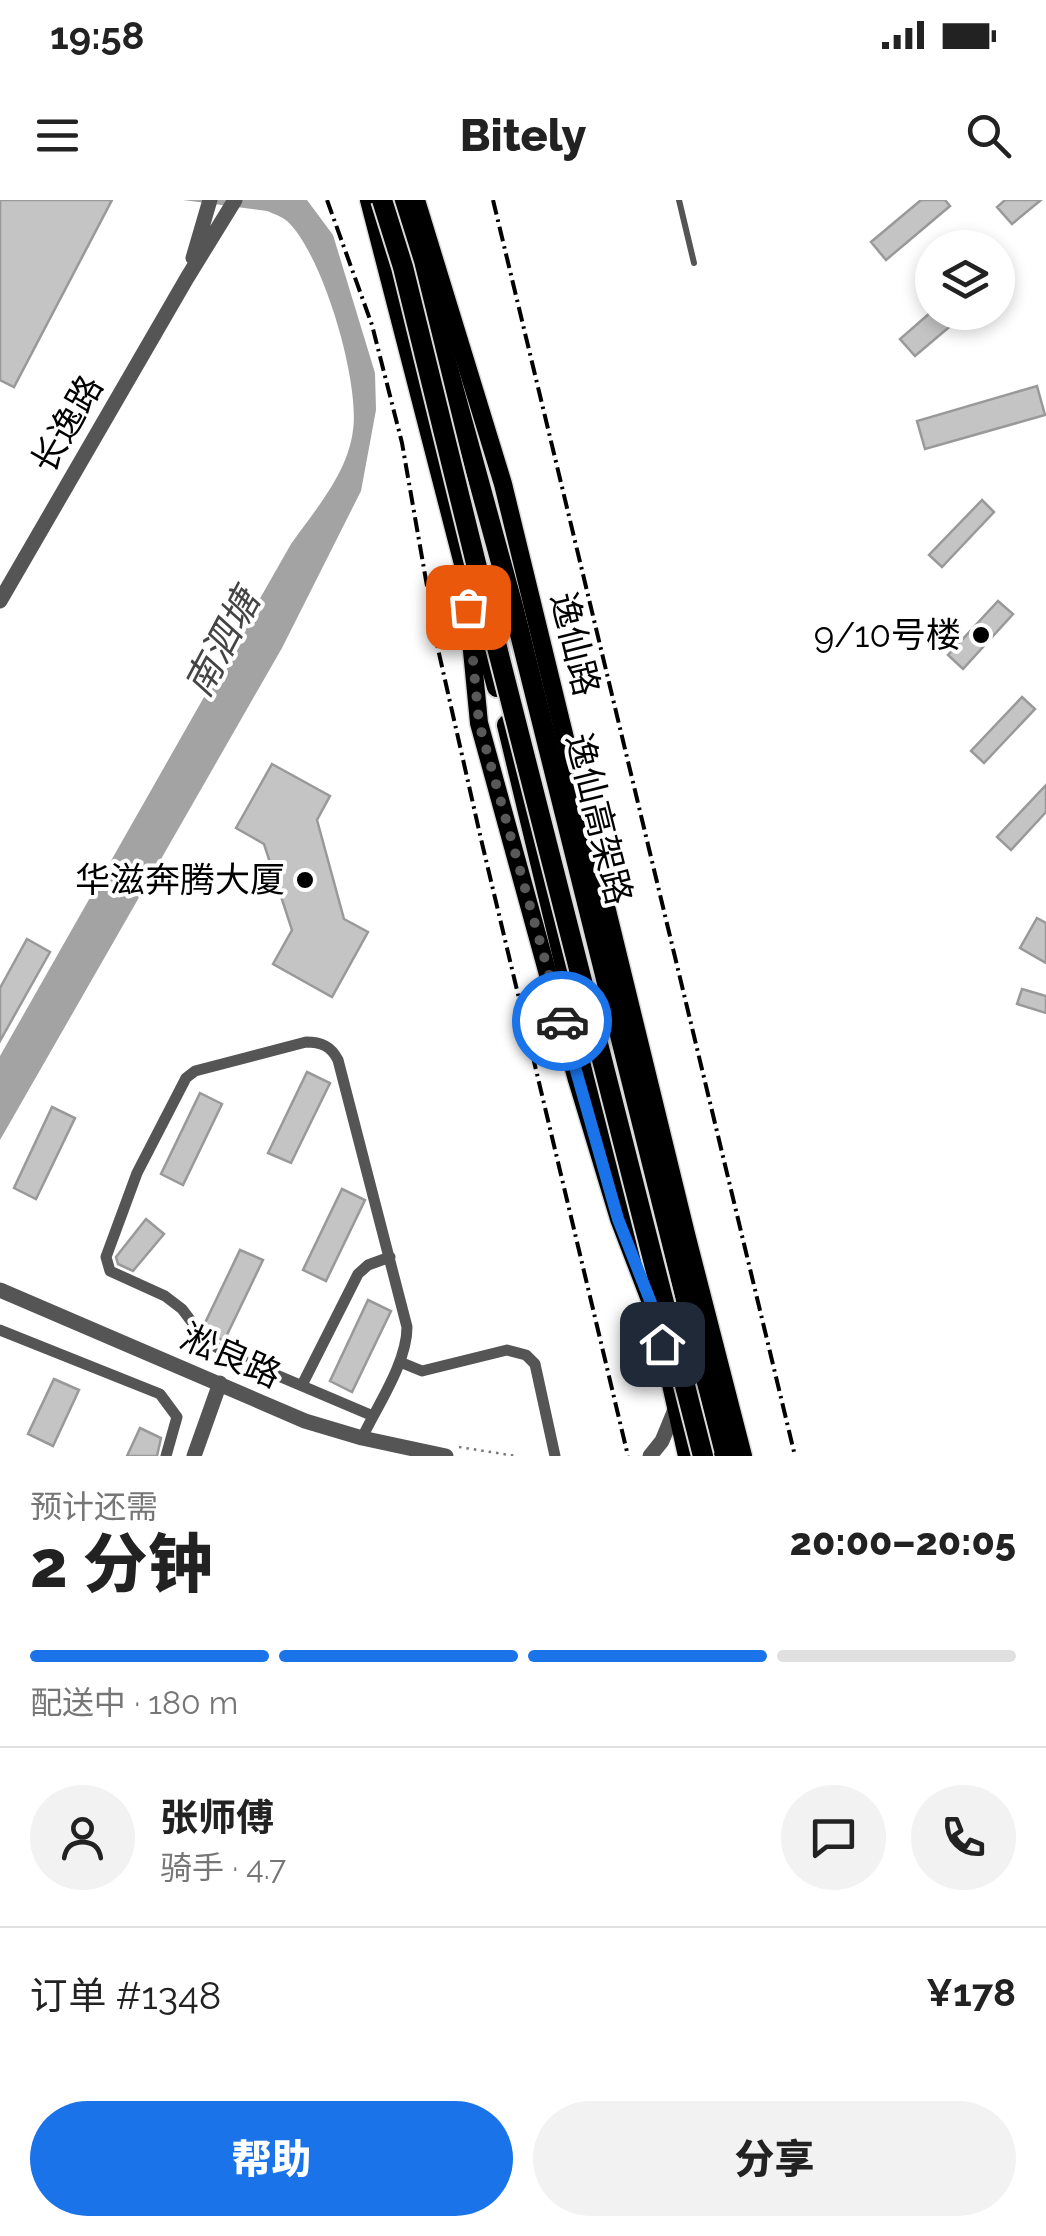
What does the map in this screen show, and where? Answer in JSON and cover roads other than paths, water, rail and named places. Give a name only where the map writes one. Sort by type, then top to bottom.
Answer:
[{"type":"highway","name":"逸仙高架路","points":[[382,200],[403,267],[704,1456]]},
{"type":"highway","name":"逸仙高架路","points":[[402,200],[514,610],[725,1456]]},
{"type":"highway","points":[[464,568],[498,691],[599,1107],[630,1211],[655,1267]]},
{"type":"main road","name":"逸仙路","points":[[369,200],[464,568],[479,723],[618,1219],[655,1313],[687,1456]]},
{"type":"main road","name":"逸仙路","points":[[416,200],[503,484],[743,1456]]},
{"type":"main road","name":"逸仙路","points":[[464,568],[513,681],[704,1456]]},
{"type":"street","name":"长逸路","points":[[186,278],[208,206]]},
{"type":"street","name":"长逸路","points":[[0,601],[186,278],[232,206]]},
{"type":"street","points":[[362,1438],[373,1416],[400,1362],[407,1338],[390,1257],[338,1060],[334,1052],[318,1042],[306,1042],[190,1074],[136,1173],[106,1264],[110,1270],[166,1296],[182,1308],[207,1342],[234,1358],[373,1416]]},
{"type":"street","points":[[302,1385],[358,1274],[368,1265],[390,1257]]},
{"type":"street","name":"淞良路","points":[[0,1290],[305,1421],[394,1450],[447,1451]]},
{"type":"street","points":[[0,1330],[160,1394],[177,1417],[166,1456]]},
{"type":"street","points":[[400,1362],[422,1371],[508,1350],[526,1355],[536,1364],[555,1456]]},
{"type":"street","points":[[194,1456],[220,1383]]},
{"type":"street","points":[[650,1456],[662,1442],[676,1407]]},
{"type":"lane","points":[[679,200],[694,263]]},
{"type":"railway","points":[[327,200],[372,325],[402,443],[438,649],[628,1456]]},
{"type":"railway","points":[[493,200],[795,1456]]},
{"type":"place","name":"9/10号楼","points":[[981,635]]},
{"type":"place","name":"华滋奔腾大厦","points":[[305,880]]},
{"type":"water label","name":"南泗塘","points":[[222,643]]}]
